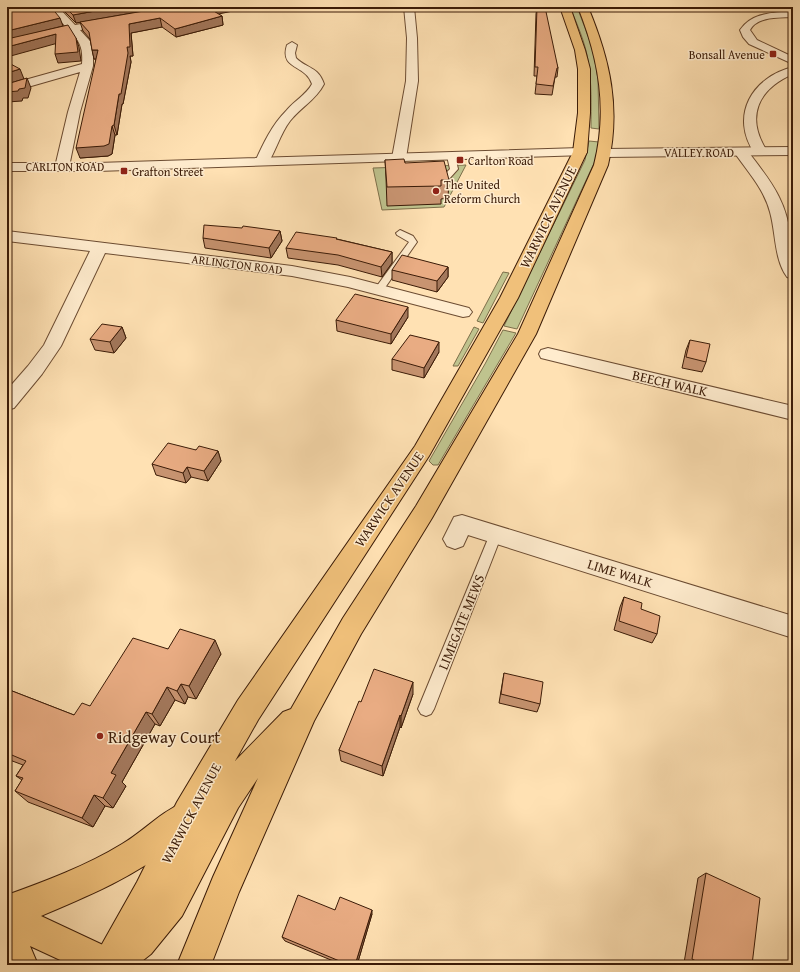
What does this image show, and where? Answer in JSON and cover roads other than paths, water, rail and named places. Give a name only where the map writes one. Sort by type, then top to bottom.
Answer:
[{"type":"main road","name":"WARWICK AVENUE","points":[[108,965],[149,894],[188,813],[248,710],[422,451],[509,298],[580,152],[584,113],[584,70],[580,50],[565,7]]},
{"type":"main road","name":"WARWICK AVENUE","points":[[194,965],[224,888],[304,711],[352,626],[424,512],[527,334],[596,178],[605,153],[607,142],[607,94],[604,68],[600,52],[583,7]]},
{"type":"main road","points":[[7,917],[108,965],[139,942],[170,904],[227,797],[243,773],[304,711]]},
{"type":"main road","points":[[7,912],[50,896],[100,874],[134,855],[159,838],[188,813]]},
{"type":"main road","points":[[7,930],[21,965]]},
{"type":"street","points":[[54,7],[75,28],[88,45],[87,66],[74,112],[62,167]]},
{"type":"street","points":[[399,158],[412,81],[412,38],[409,7]]},
{"type":"street","points":[[761,7],[779,16]]},
{"type":"street","points":[[793,14],[753,21],[746,26],[745,32],[749,39],[755,43],[793,61]]},
{"type":"street","points":[[7,44],[75,28],[120,20]]},
{"type":"street","points":[[262,162],[269,145],[289,114],[313,92],[318,84],[316,75],[313,72],[291,59],[289,51],[292,45]]},
{"type":"street","points":[[7,89],[87,66]]},
{"type":"street","points":[[760,152],[754,142],[751,122],[751,106],[754,98],[762,88],[772,80],[793,70]]},
{"type":"street","name":"VALLEY ROAD","points":[[605,153],[793,151]]},
{"type":"street","name":"CARLTON ROAD","points":[[7,166],[62,167],[580,152]]},
{"type":"street","points":[[741,152],[770,192],[776,205],[788,240],[786,256],[793,274]]},
{"type":"street","name":"ARLINGTON ROAD","points":[[7,236],[292,271],[336,279],[463,312]]},
{"type":"street","points":[[7,403],[35,370],[52,346],[100,247]]},
{"type":"street","name":"BEECH WALK","points":[[548,354],[793,412]]},
{"type":"street","name":"LIME WALK","points":[[455,539],[462,524],[793,627]]},
{"type":"lane","points":[[446,177],[454,169],[451,156]]},
{"type":"lane","points":[[379,290],[412,246],[413,242],[410,238],[400,233]]},
{"type":"lane","name":"LIMEGATE MEWS","points":[[426,709],[496,534]]},
{"type":"place","name":"Bonsall Avenue","points":[[773,54]]},
{"type":"place","name":"Carlton Road","points":[[460,160]]},
{"type":"place","name":"Grafton Street","points":[[124,171]]},
{"type":"place","name":"The United Reform Church","points":[[436,191]]},
{"type":"place","name":"Ridgeway Court","points":[[100,736]]}]
